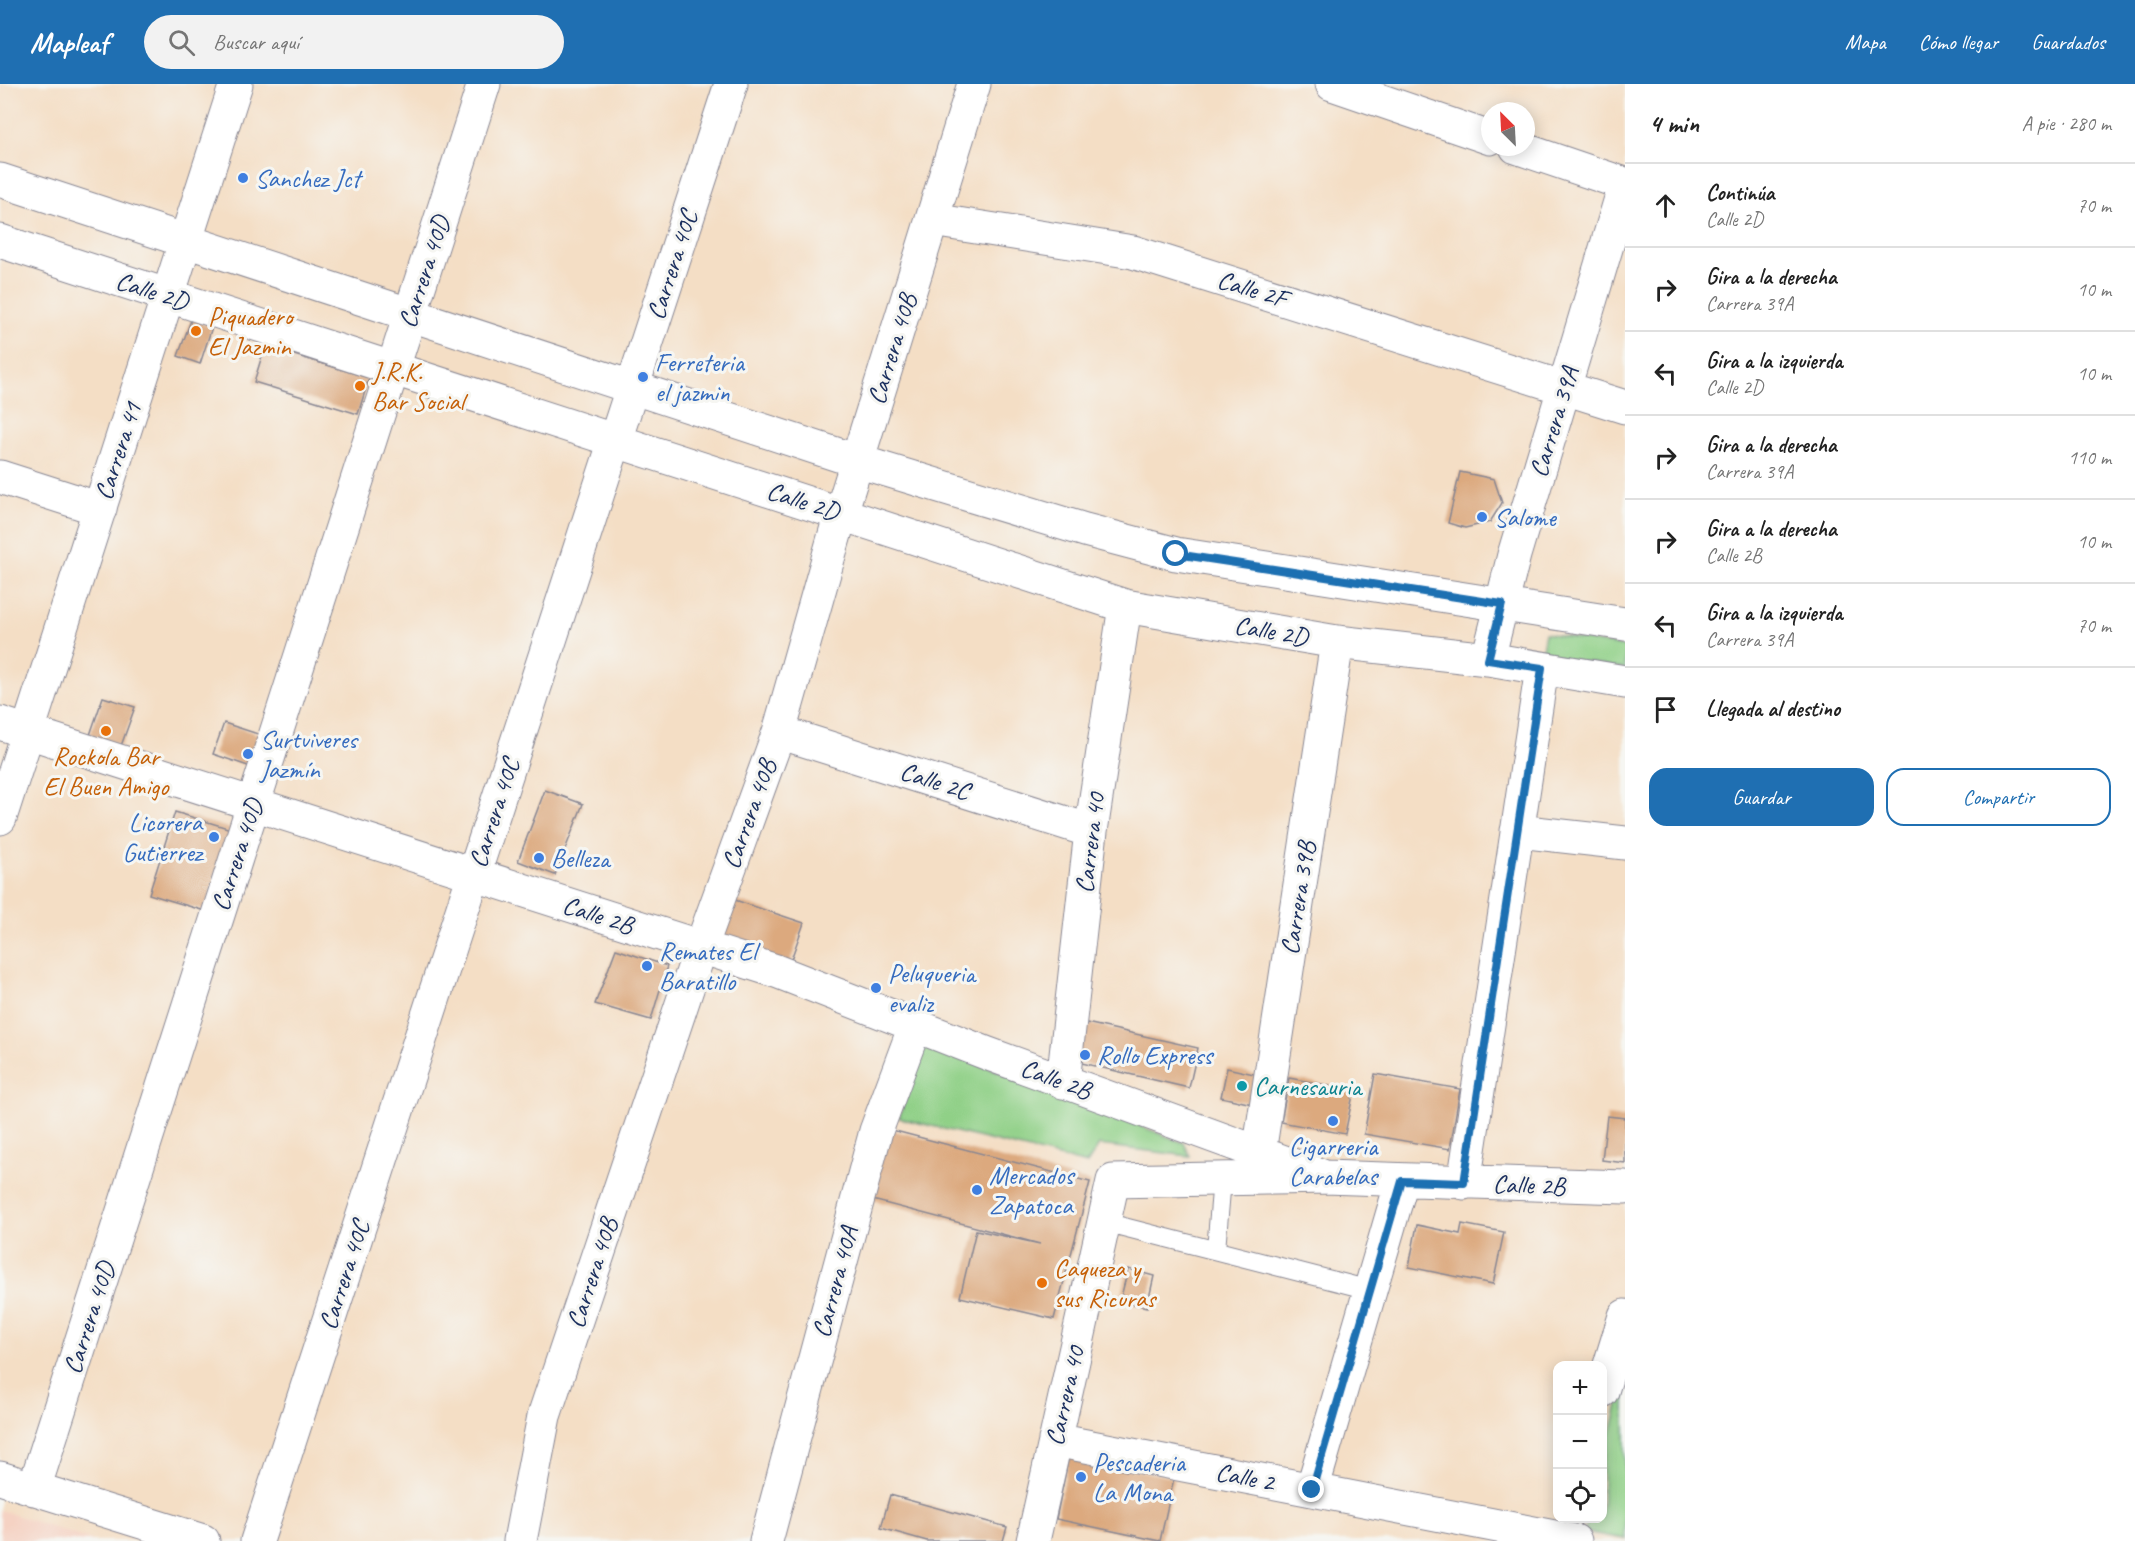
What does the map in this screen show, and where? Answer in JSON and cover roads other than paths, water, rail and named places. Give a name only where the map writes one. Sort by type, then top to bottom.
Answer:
[{"type":"street","name":"Carrera 41","points":[[0,818],[14,728],[100,509],[236,84]]},
{"type":"street","name":"Carrera 40D","points":[[34,1489],[484,84]]},
{"type":"street","name":"Carrera 40C","points":[[257,1541],[731,84]]},
{"type":"street","name":"Carrera 40B","points":[[520,1541],[544,1416],[701,948],[779,732],[841,513],[974,84]]},
{"type":"street","points":[[1332,84],[1481,135]]},
{"type":"street","points":[[1535,154],[1625,185]]},
{"type":"street","points":[[0,180],[857,461],[1085,530],[1176,554],[1625,624]]},
{"type":"street","name":"Carrera 39A","points":[[1488,660],[1515,555],[1625,185]]},
{"type":"street","name":"Calle 2F","points":[[932,220],[1133,252],[1625,407]]},
{"type":"street","name":"Calle 2D","points":[[0,241],[1125,606],[1336,642],[1488,660],[1625,682]]},
{"type":"street","points":[[0,477],[100,509]]},
{"type":"street","name":"Carrera 40","points":[[1063,1082],[1091,831],[1125,606]]},
{"type":"street","name":"Carrera 39B","points":[[1259,1153],[1336,642]]},
{"type":"street","points":[[1464,1183],[1542,668]]},
{"type":"street","name":"Calle 2B","points":[[14,728],[776,972],[1063,1082],[1325,1177]]},
{"type":"street","name":"Calle 2C","points":[[779,732],[1091,831]]},
{"type":"street","points":[[1517,831],[1625,843]]},
{"type":"street","name":"Carrera 40A","points":[[766,1541],[876,1131],[915,1026]]},
{"type":"street","name":"Calle 2B","points":[[1113,1181],[1325,1177],[1625,1187]]},
{"type":"street","name":"Carrera 40","points":[[1033,1541],[1113,1181]]},
{"type":"street","points":[[1312,1490],[1402,1181]]},
{"type":"street","points":[[1607,1375],[1625,1316]]},
{"type":"street","name":"Calle 2","points":[[1055,1440],[1312,1490],[1566,1532]]},
{"type":"street","points":[[0,1478],[203,1541]]},
{"type":"lane","points":[[1216,1250],[1222,1179]]},
{"type":"lane","points":[[1104,1222],[1370,1290]]},
{"type":"place","name":"Sanchez Jct","points":[[243,178]]},
{"type":"place","name":"Piquadero El Jazmin","points":[[196,331]]},
{"type":"place","name":"Ferreteria el jazmin","points":[[643,377]]},
{"type":"place","name":"J.R.K. Bar Social","points":[[360,386]]},
{"type":"place","name":"Salome","points":[[1482,517]]},
{"type":"place","name":"Rockola Bar El Buen Amigo","points":[[106,731]]},
{"type":"place","name":"Surtviveres Jazmín","points":[[248,754]]},
{"type":"place","name":"Licorera Gutierrez","points":[[214,837]]},
{"type":"place","name":"Belleza","points":[[539,858]]},
{"type":"place","name":"Remates El Baratillo","points":[[647,966]]},
{"type":"place","name":"Peluqueria evaliz","points":[[876,988]]},
{"type":"place","name":"Rollo Express","points":[[1085,1055]]},
{"type":"place","name":"Carnesauria","points":[[1242,1086]]},
{"type":"place","name":"Cigarreria Carabelas","points":[[1333,1121]]},
{"type":"place","name":"Mercados Zapatoca","points":[[977,1190]]},
{"type":"place","name":"Caqueza y sus Ricuras","points":[[1042,1283]]},
{"type":"place","name":"Pescaderia La Mona","points":[[1081,1477]]}]
